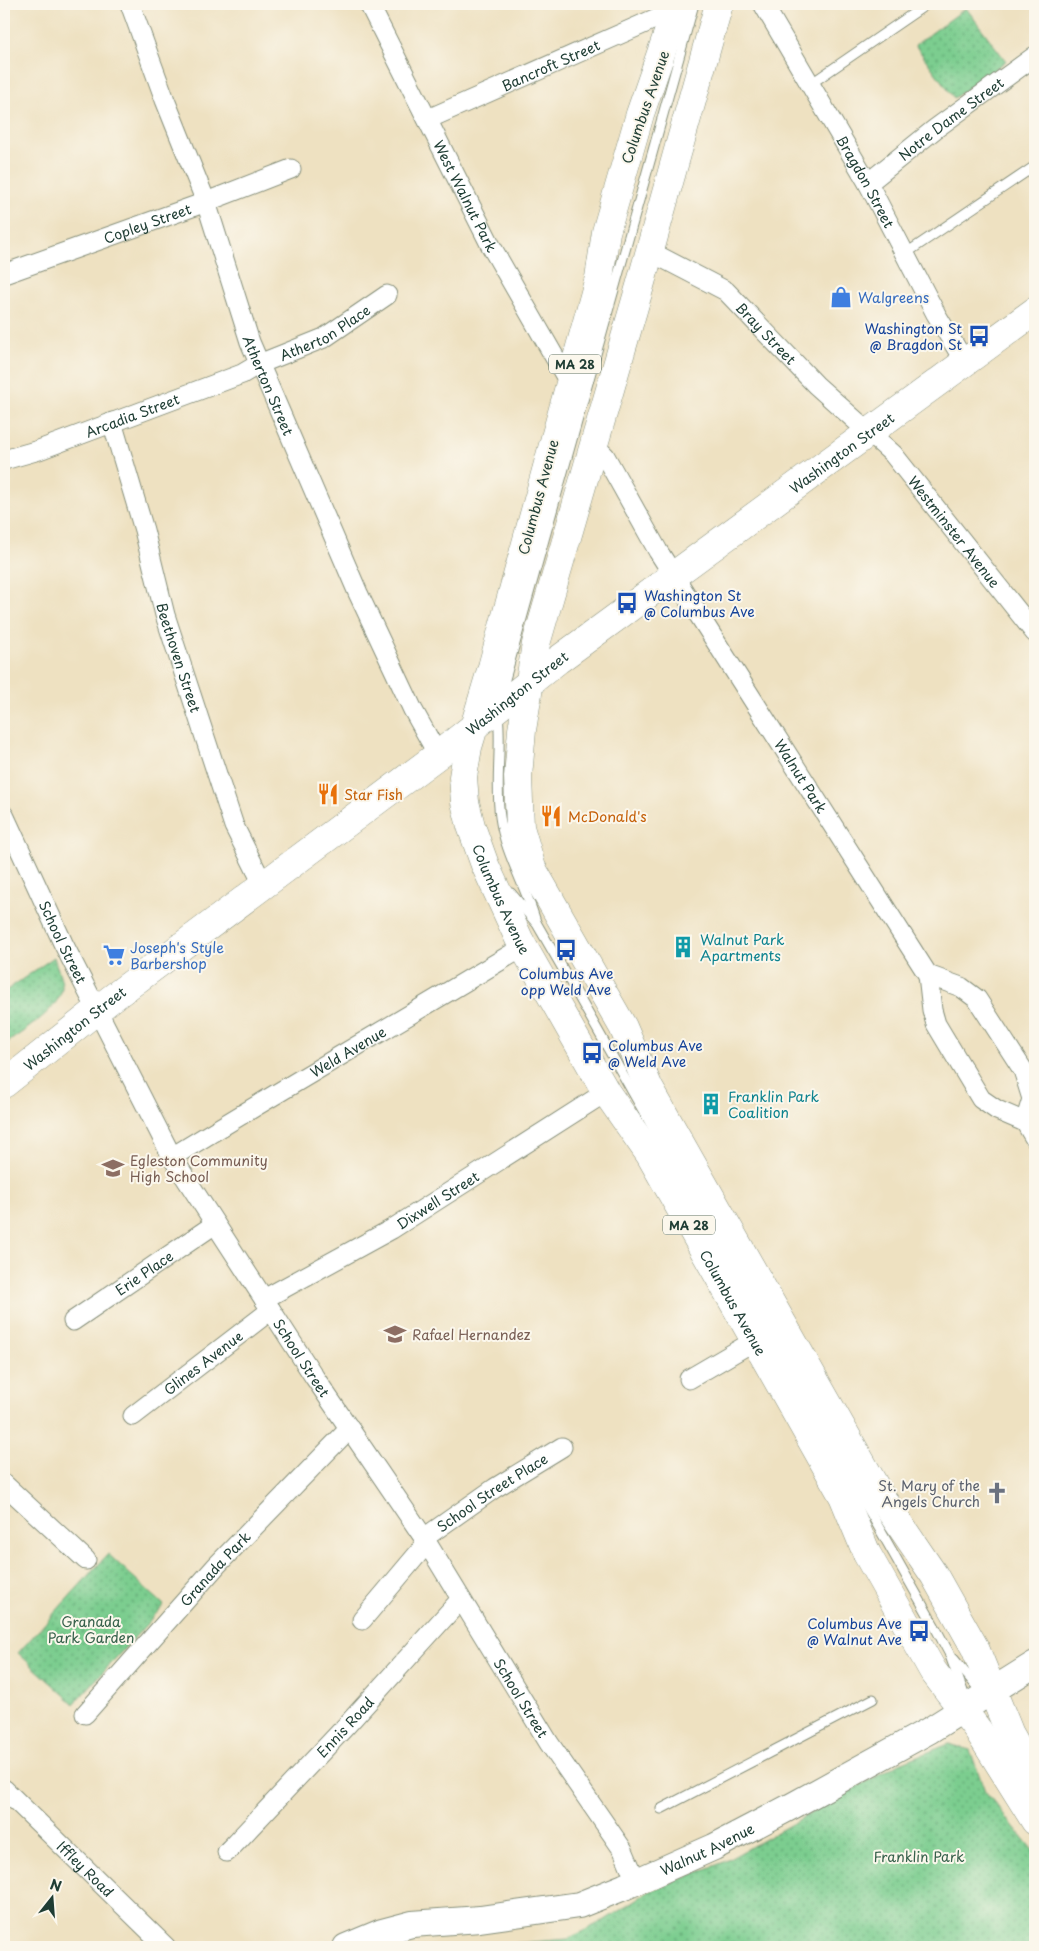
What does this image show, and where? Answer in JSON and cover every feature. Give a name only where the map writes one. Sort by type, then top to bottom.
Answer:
[{"type":"main road","name":"MA 28","points":[[719,4],[650,251],[536,644],[522,737],[518,804],[521,835],[534,874],[623,1027],[649,1088],[882,1497],[934,1575],[976,1648],[977,1707],[1035,1821]]},
{"type":"main road","name":"Columbus Avenue","points":[[676,12],[640,114],[606,232],[599,278],[570,384],[487,720],[464,770],[467,809],[485,865],[530,936],[606,1092],[650,1155],[842,1496],[867,1554],[929,1664],[977,1707]]},
{"type":"main road","name":"Washington Street","points":[[4,1084],[98,1009],[487,720],[529,683],[871,432],[964,361],[1035,311]]},
{"type":"main road","name":"MA 28","points":[[977,1707],[1002,1717],[1018,1750],[1035,1778]]},
{"type":"street","name":"Atherton Street","points":[[130,4],[165,100],[206,202],[250,342],[259,364],[358,593],[413,710],[438,755]]},
{"type":"street","name":"West Walnut Park","points":[[370,4],[491,246],[570,384]]},
{"type":"street","name":"Bragdon Street","points":[[763,4],[868,183],[936,314],[964,361]]},
{"type":"street","name":"Bancroft Street","points":[[428,119],[659,17],[676,12]]},
{"type":"street","name":"Notre Dame Street","points":[[868,183],[936,129],[1035,56]]},
{"type":"street","name":"Copley Street","points":[[4,274],[206,202],[291,169]]},
{"type":"street","name":"Bray Street","points":[[650,251],[726,291],[816,385],[871,432]]},
{"type":"street","name":"Atherton Place","points":[[259,364],[324,338],[387,295]]},
{"type":"street","name":"Arcadia Street","points":[[4,460],[242,374],[259,364]]},
{"type":"street","name":"Beethoven Street","points":[[112,422],[144,530],[165,615],[234,826],[264,886]]},
{"type":"street","name":"Westminster Avenue","points":[[871,432],[893,454],[1035,632]]},
{"type":"street","points":[[594,445],[605,456],[674,576]]},
{"type":"street","name":"Walnut Park","points":[[674,576],[928,975],[932,1010],[936,1024],[981,1099],[997,1110],[1030,1118]]},
{"type":"street","name":"School Street","points":[[5,823],[172,1157],[267,1304],[425,1540],[549,1743],[623,1850],[636,1881]]},
{"type":"street","name":"Weld Avenue","points":[[172,1157],[299,1079],[444,996],[530,936]]},
{"type":"street","points":[[928,975],[961,987],[977,999],[1024,1070],[1032,1099],[1030,1118],[1035,1139]]},
{"type":"street","name":"Dixwell Street","points":[[267,1304],[392,1229],[606,1092]]},
{"type":"street","name":"Erie Place","points":[[73,1320],[215,1224]]},
{"type":"street","name":"Glines Avenue","points":[[133,1416],[267,1304]]},
{"type":"street","points":[[689,1379],[754,1341]]},
{"type":"street","name":"Granada Park","points":[[85,1714],[218,1565],[350,1428]]},
{"type":"street","name":"School Street Place","points":[[362,1620],[425,1540],[495,1488],[562,1447]]},
{"type":"street","points":[[4,1484],[86,1560]]},
{"type":"street","name":"Ennis Road","points":[[227,1852],[346,1726],[461,1599]]},
{"type":"street","name":"Walnut Avenue","points":[[346,1947],[382,1932],[412,1924],[480,1918],[579,1905],[714,1847],[746,1831],[930,1730],[977,1707],[1035,1664]]},
{"type":"street","name":"Iffley Road","points":[[4,1789],[166,1947]]},
{"type":"lane","name":"Columbus Avenue","points":[[487,720],[530,583],[694,4]]},
{"type":"lane","points":[[809,85],[927,4]]},
{"type":"lane","points":[[904,254],[1035,166]]},
{"type":"lane","name":"Columbus Avenue","points":[[481,826],[495,862]]},
{"type":"lane","name":"Columbus Avenue","points":[[504,881],[522,909],[530,936],[950,1653],[977,1707]]},
{"type":"lane","name":"Columbus Avenue","points":[[950,1653],[977,1707]]},
{"type":"lane","points":[[661,1809],[873,1699]]},
{"type":"green space","points":[[966,8],[1006,61],[954,98],[915,45]]},
{"type":"green space","points":[[54,957],[62,984],[61,993],[56,1002],[40,1019],[4,1045],[4,992]]},
{"type":"green space","name":"Granada Park Garden","points":[[108,1554],[164,1605],[74,1704],[18,1653]]},
{"type":"green space","name":"Franklin Park","points":[[949,1744],[970,1750],[985,1791],[1035,1853],[1035,1947],[471,1947],[568,1939],[605,1920],[648,1892],[724,1862],[900,1763]]},
{"type":"place","name":"Walgreens","points":[[841,297]]},
{"type":"place","name":"Washington St @ Bragdon St","points":[[979,336]]},
{"type":"place","name":"Washington St @ Columbus Ave","points":[[627,603]]},
{"type":"place","name":"Star Fish","points":[[328,794]]},
{"type":"place","name":"McDonald's","points":[[551,816]]},
{"type":"place","name":"Walnut Park Apartments","points":[[683,947]]},
{"type":"place","name":"Columbus Ave opp Weld Ave","points":[[566,950]]},
{"type":"place","name":"Joseph's Style Barbershop","points":[[114,955]]},
{"type":"place","name":"Columbus Ave @ Weld Ave","points":[[592,1053]]},
{"type":"place","name":"Franklin Park Coalition","points":[[711,1104]]},
{"type":"place","name":"Egleston Community High School","points":[[113,1168]]},
{"type":"place","name":"Rafael Hernandez","points":[[395,1334]]},
{"type":"place","name":"St. Mary of the Angels Church","points":[[997,1493]]},
{"type":"place","name":"Columbus Ave @ Walnut Ave","points":[[919,1631]]}]
